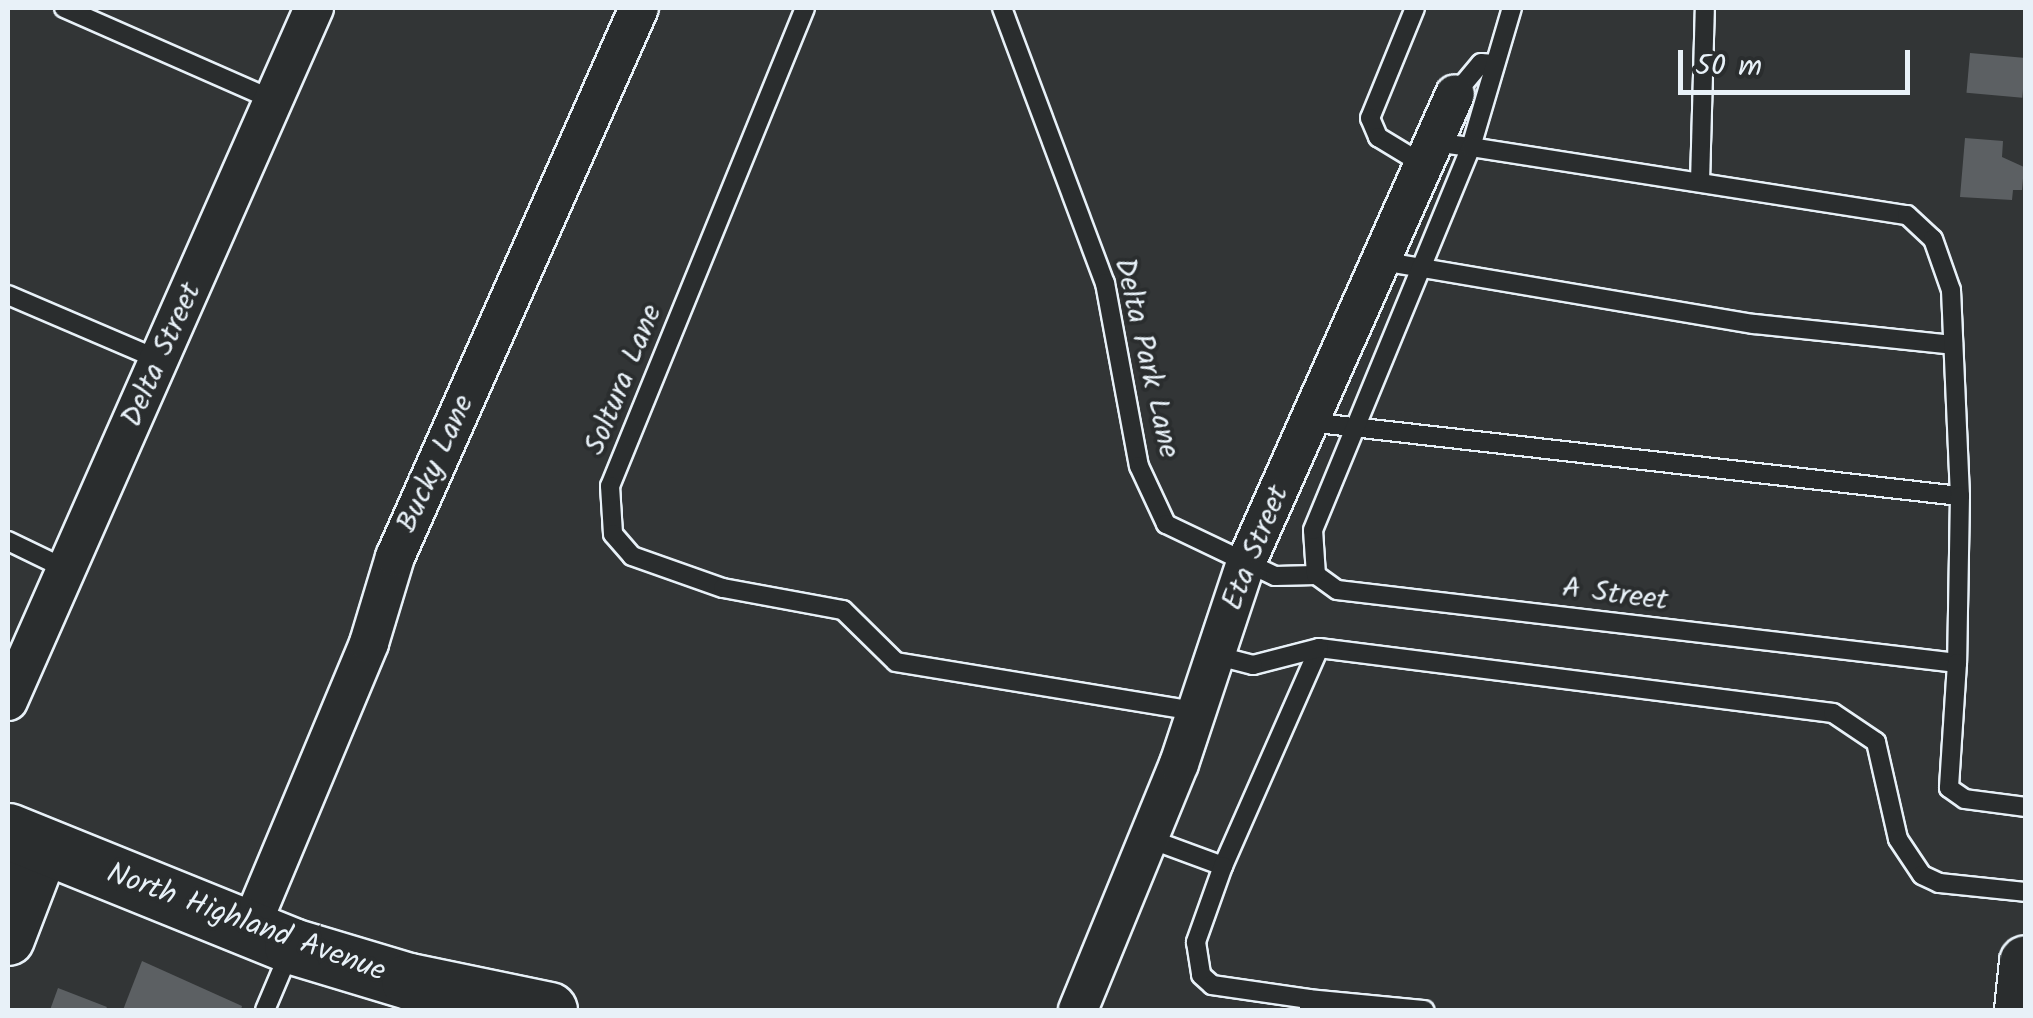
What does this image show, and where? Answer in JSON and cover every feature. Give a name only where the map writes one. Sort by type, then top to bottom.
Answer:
[{"type":"main road","name":"North Highland Avenue","points":[[25,839],[271,937],[537,1010]]},
{"type":"street","name":"Delta Street","points":[[8,701],[314,8]]},
{"type":"street","name":"Bucky Lane","points":[[271,937],[369,644],[394,557],[640,8]]},
{"type":"street","name":"Eta Street","points":[[1078,1010],[1147,838],[1246,563],[1381,261],[1443,151],[1455,94]]},
{"type":"street","points":[[8,939],[25,839]]},
{"type":"street","points":[[2021,1010],[2026,962]]},
{"type":"lane","points":[[64,8],[274,100]]},
{"type":"lane","name":"Soltura Lane","points":[[806,8],[610,486],[613,534],[632,556],[723,588],[843,610],[896,662],[1194,711]]},
{"type":"lane","name":"Delta Park Lane","points":[[1002,8],[1105,282],[1139,466],[1166,524],[1275,576],[1316,575]]},
{"type":"lane","points":[[1415,8],[1370,118],[1378,138],[1443,151],[1700,182],[1907,215],[1933,240],[1951,290],[1960,496],[1949,788],[1966,799],[2026,807]]},
{"type":"lane","points":[[1316,575],[1313,530],[1420,267],[1443,151],[1494,64],[1512,8]]},
{"type":"lane","points":[[1700,182],[1705,8]]},
{"type":"lane","points":[[1455,94],[1480,64],[1494,64]]},
{"type":"lane","points":[[1381,261],[1754,324],[1953,345]]},
{"type":"lane","points":[[8,294],[160,360]]},
{"type":"lane","points":[[1309,422],[1960,496]]},
{"type":"lane","points":[[8,541],[66,570]]},
{"type":"lane","name":"A Street","points":[[1316,575],[1337,590],[1956,664]]},
{"type":"lane","points":[[1319,648],[1223,866],[1196,942],[1201,976],[1212,985],[1309,1005],[1424,1010]]},
{"type":"lane","points":[[1214,655],[1253,666],[1319,648],[1833,713],[1876,742],[1898,839],[1922,875],[1939,883],[2026,892]]},
{"type":"lane","points":[[1147,838],[1223,866]]},
{"type":"lane","points":[[265,1010],[271,937]]},
{"type":"building","points":[[1970,53],[2026,58],[2022,98],[1967,93]]},
{"type":"building","points":[[1965,138],[2003,141],[2002,157],[2024,167],[2022,190],[2013,190],[2012,200],[1960,197]]},
{"type":"building","points":[[142,961],[242,1006],[241,1010],[123,1010]]},
{"type":"building","points":[[58,988],[107,1007],[50,1010]]}]
